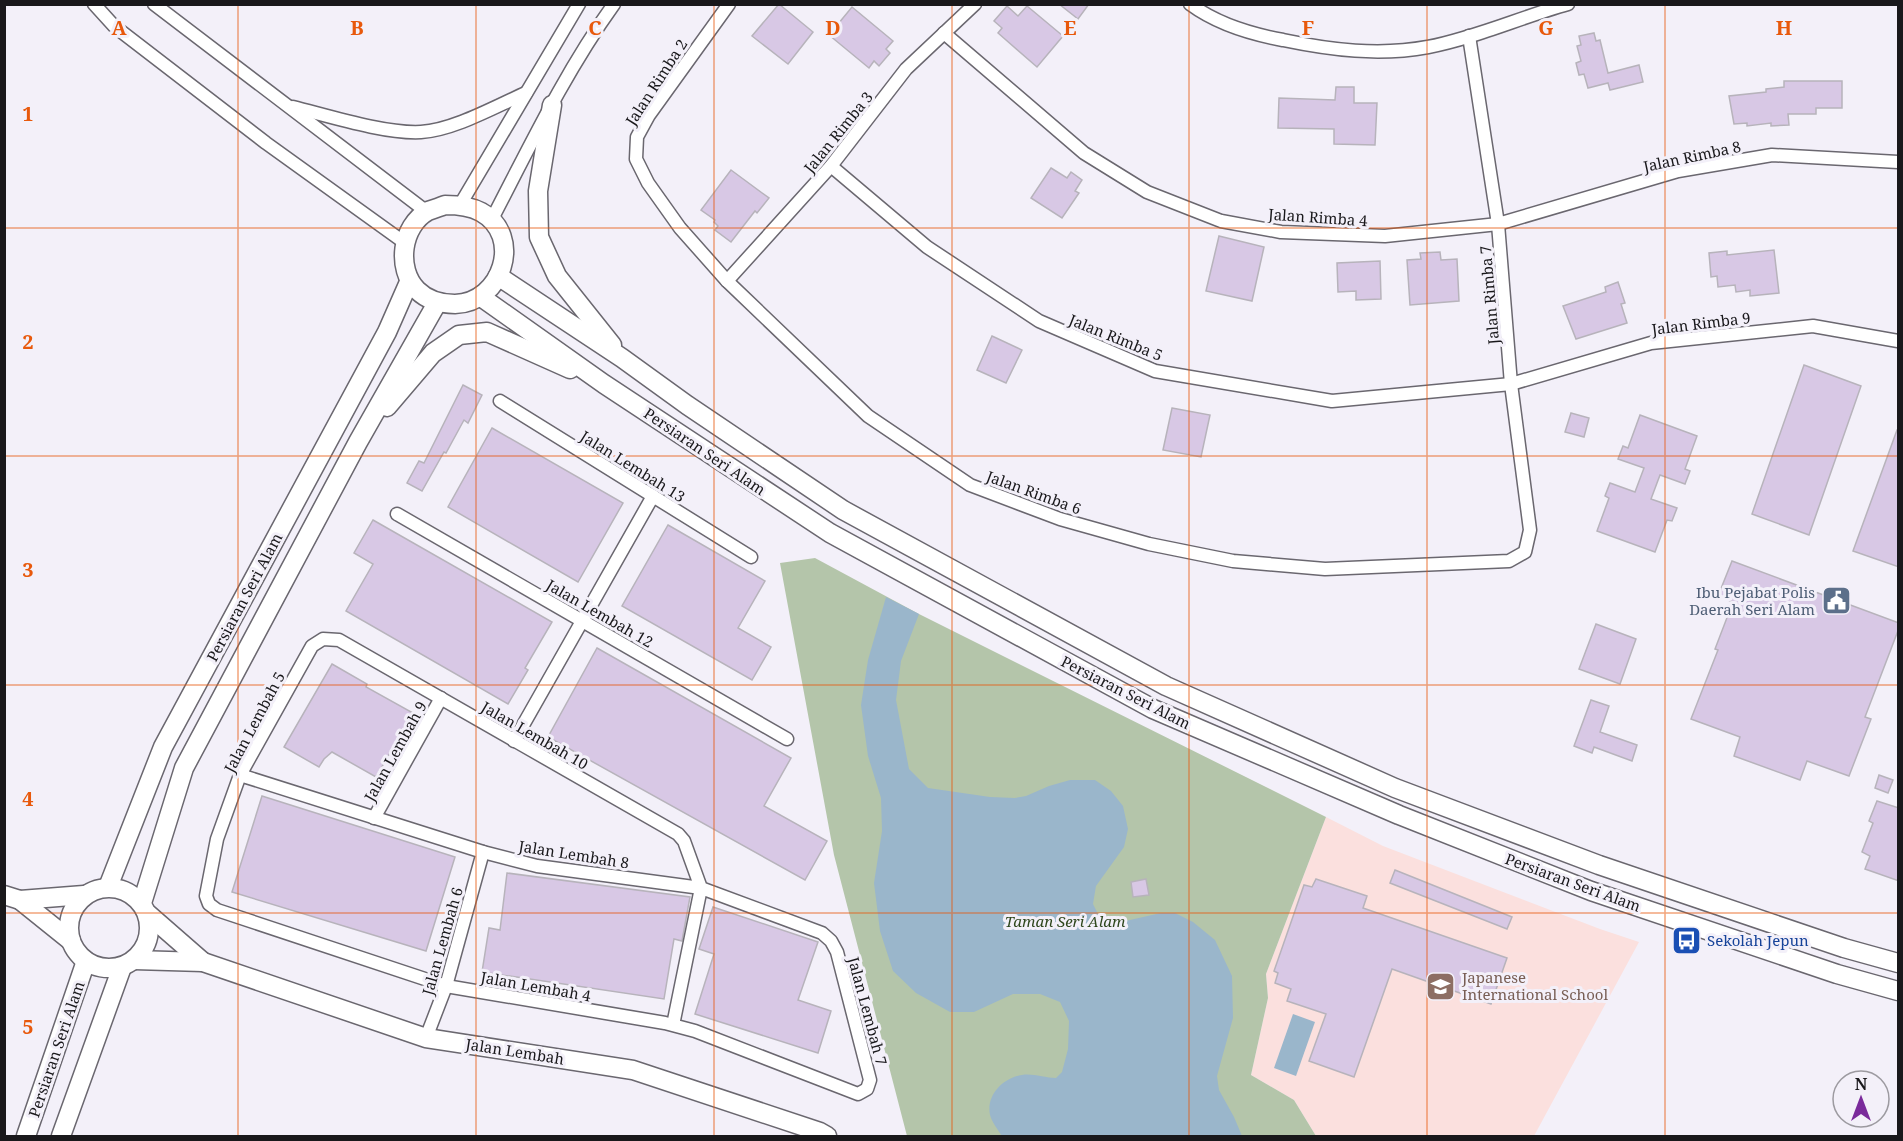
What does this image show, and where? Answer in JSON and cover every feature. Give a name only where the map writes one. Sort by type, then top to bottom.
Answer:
[{"type":"street","points":[[94,4],[114,26],[239,123],[405,243]]},
{"type":"street","points":[[154,4],[427,212]]},
{"type":"street","points":[[460,205],[579,4]]},
{"type":"street","points":[[491,221],[552,105],[593,33],[614,4]]},
{"type":"street","name":"Jalan Rimba 2","points":[[648,183],[636,159],[638,137],[649,115],[729,4]]},
{"type":"street","name":"Jalan Rimba 3","points":[[727,281],[831,166],[906,69],[975,4]]},
{"type":"street","points":[[1190,4],[1221,22],[1245,31],[1356,52],[1400,51],[1430,47],[1568,4]]},
{"type":"street","name":"Jalan Rimba 4","points":[[944,33],[1084,153],[1147,192],[1221,221],[1281,232],[1385,236],[1498,224]]},
{"type":"street","name":"Jalan Rimba 7","points":[[1469,36],[1498,224],[1511,384],[1530,530],[1525,552]]},
{"type":"street","points":[[289,106],[387,129],[422,132],[457,123],[526,93]]},
{"type":"street","points":[[552,105],[538,191],[539,237],[557,276],[622,358]]},
{"type":"street","name":"Jalan Rimba 8","points":[[1498,224],[1678,171],[1772,155],[1899,162]]},
{"type":"street","name":"Jalan Rimba 5","points":[[831,166],[927,247],[1039,321],[1155,371],[1332,401],[1511,384]]},
{"type":"street","name":"Jalan Rimba 6","points":[[648,183],[680,228],[727,281],[868,416],[970,485],[1060,519],[1149,544],[1233,561],[1325,569],[1509,561],[1525,552]]},
{"type":"street","points":[[446,205],[460,205],[484,213],[497,228],[504,246],[504,266],[495,284],[481,297],[462,304],[437,303],[420,293],[409,282],[404,263],[405,243],[413,225],[427,212],[446,205]]},
{"type":"street","name":"Persiaran Seri Alam","points":[[498,276],[843,510],[1166,686],[1395,788],[1460,813],[1622,873],[1844,948],[1899,963]]},
{"type":"street","name":"Persiaran Seri Alam","points":[[108,887],[163,747],[387,332],[409,282]]},
{"type":"street","name":"Persiaran Seri Alam","points":[[481,297],[604,384],[830,533],[1153,710],[1399,815],[1591,891],[1837,974],[1899,991]]},
{"type":"street","name":"Persiaran Seri Alam","points":[[145,908],[184,768],[358,442],[437,303]]},
{"type":"street","name":"Jalan Rimba 9","points":[[1511,384],[1651,343],[1813,326],[1899,341]]},
{"type":"street","points":[[358,442],[433,352],[459,335],[487,332],[604,384]]},
{"type":"street","name":"Jalan Lembah 13","points":[[500,400],[751,557]]},
{"type":"street","points":[[514,741],[653,496]]},
{"type":"street","name":"Jalan Lembah 12","points":[[397,514],[787,739]]},
{"type":"street","name":"Jalan Lembah 10","points":[[323,639],[339,640],[678,834],[684,842],[701,888]]},
{"type":"street","name":"Jalan Lembah 5","points":[[206,896],[217,839],[240,775],[312,646],[323,639]]},
{"type":"street","name":"Jalan Lembah 9","points":[[374,818],[441,698]]},
{"type":"street","name":"Jalan Lembah 8","points":[[240,775],[483,852],[537,866],[701,888],[822,933],[831,941]]},
{"type":"street","name":"Jalan Lembah 6","points":[[426,1038],[446,986],[483,852]]},
{"type":"street","points":[[108,887],[121,888],[133,894],[145,908],[150,927],[143,951],[128,963],[110,968],[86,961],[71,941],[69,928],[70,916],[84,895],[96,889],[108,887]]},
{"type":"street","points":[[673,1025],[701,888]]},
{"type":"street","points":[[12,898],[84,895]]},
{"type":"street","name":"Jalan Lembah 4","points":[[206,896],[209,904],[217,910],[446,986],[673,1025],[695,1031],[858,1094],[867,1089]]},
{"type":"street","points":[[12,898],[71,941]]},
{"type":"street","name":"Jalan Lembah","points":[[145,908],[203,962]]},
{"type":"street","name":"Jalan Lembah 7","points":[[831,941],[837,952],[870,1080],[867,1089]]},
{"type":"street","name":"Persiaran Seri Alam","points":[[26,1137],[86,961]]},
{"type":"street","name":"Jalan Lembah","points":[[128,963],[203,962],[426,1038],[633,1070],[820,1132],[827,1137]]},
{"type":"street","points":[[61,1137],[128,963]]},
{"type":"shaded area","name":"Japanese International School","points":[[1326,817],[1383,846],[1639,942],[1534,1136],[1316,1136],[1294,1100],[1251,1075],[1268,998],[1266,974]]},
{"type":"green space","name":"Taman Seri Alam","points":[[815,558],[919,614],[1326,817],[1266,974],[1268,998],[1251,1075],[1294,1100],[1316,1136],[907,1136],[834,855],[780,563]]},
{"type":"water","points":[[886,597],[919,614],[901,661],[896,700],[909,769],[928,788],[990,797],[1015,798],[1070,780],[1095,780],[1111,791],[1123,806],[1128,829],[1124,847],[1096,886],[1093,904],[1098,914],[1107,922],[1121,922],[1161,913],[1175,913],[1193,922],[1215,940],[1232,976],[1233,1018],[1217,1076],[1219,1090],[1242,1136],[1002,1136],[997,1129],[989,1108],[993,1094],[1008,1080],[1022,1075],[1056,1078],[1062,1072],[1068,1049],[1069,1021],[1060,1002],[1040,994],[1013,994],[974,1012],[950,1012],[916,993],[893,971],[880,931],[874,883],[882,831],[881,798],[868,756],[861,705],[868,660]]},
{"type":"water","points":[[1293,1014],[1315,1022],[1296,1076],[1274,1068]]},
{"type":"building","points":[[779,4],[813,32],[788,64],[752,36]]},
{"type":"building","points":[[1059,4],[1089,4],[1078,19]]},
{"type":"building","points":[[1007,6],[1018,16],[1027,6],[1063,36],[1037,67],[998,33],[1002,28],[994,21]]},
{"type":"building","points":[[852,7],[893,41],[886,49],[890,53],[879,66],[874,61],[869,68],[829,35]]},
{"type":"building","points":[[1594,33],[1596,41],[1600,40],[1608,73],[1639,65],[1643,82],[1610,90],[1608,83],[1588,88],[1584,74],[1579,75],[1576,63],[1581,61],[1577,46],[1581,45],[1579,36]]},
{"type":"building","points":[[1784,81],[1842,81],[1842,108],[1816,108],[1816,114],[1788,114],[1789,125],[1734,124],[1729,96],[1766,92],[1766,89],[1784,87]]},
{"type":"building","points":[[1336,87],[1354,87],[1354,103],[1377,103],[1375,145],[1334,144],[1334,129],[1278,128],[1279,98],[1335,100]]},
{"type":"building","points":[[1051,168],[1067,178],[1071,172],[1082,180],[1075,191],[1079,193],[1062,218],[1031,198]]},
{"type":"building","points":[[731,170],[769,198],[757,213],[755,211],[731,242],[715,230],[718,226],[715,220],[701,210]]},
{"type":"building","points":[[1219,236],[1264,247],[1252,301],[1206,291]]},
{"type":"building","points":[[1774,250],[1779,293],[1750,296],[1750,290],[1736,292],[1735,285],[1718,287],[1717,276],[1711,277],[1709,253],[1727,251],[1727,255]]},
{"type":"building","points":[[1440,252],[1441,260],[1457,259],[1459,301],[1410,305],[1407,260],[1421,259],[1420,253]]},
{"type":"building","points":[[1380,261],[1381,299],[1356,300],[1356,291],[1338,292],[1337,263]]},
{"type":"building","points":[[1618,282],[1625,303],[1621,304],[1627,323],[1576,339],[1563,306],[1606,292],[1605,287]]},
{"type":"building","points":[[992,336],[1022,350],[1006,383],[977,370]]},
{"type":"building","points":[[1804,365],[1861,386],[1809,535],[1752,514]]},
{"type":"building","points":[[463,385],[482,395],[468,423],[464,420],[422,491],[407,483],[419,461],[424,463]]},
{"type":"building","points":[[1172,408],[1210,415],[1201,457],[1163,450]]},
{"type":"building","points":[[1571,413],[1589,418],[1584,437],[1565,432]]},
{"type":"building","points":[[1640,415],[1697,436],[1685,469],[1690,471],[1685,484],[1660,475],[1651,499],[1677,508],[1672,521],[1667,520],[1655,552],[1597,531],[1609,498],[1605,496],[1610,483],[1635,492],[1644,468],[1618,459],[1623,446],[1628,448]]},
{"type":"building","points":[[492,428],[623,503],[578,582],[448,507]]},
{"type":"building","points":[[1897,430],[1899,430],[1899,567],[1853,551]]},
{"type":"building","points":[[373,520],[552,622],[525,668],[528,670],[508,704],[346,611],[373,564],[354,553]]},
{"type":"building","points":[[668,525],[765,581],[738,628],[771,647],[752,680],[622,606]]},
{"type":"building","points":[[1732,561],[1899,623],[1865,717],[1871,719],[1849,776],[1807,761],[1800,780],[1734,756],[1740,737],[1691,719],[1718,650],[1715,649],[1733,602],[1718,596]]},
{"type":"building","points":[[1596,624],[1636,639],[1620,684],[1579,669]]},
{"type":"building","points":[[597,648],[791,758],[764,806],[827,841],[805,880],[548,737]]},
{"type":"building","points":[[332,664],[367,684],[366,687],[413,713],[376,777],[332,752],[319,767],[284,747]]},
{"type":"building","points":[[1591,700],[1609,706],[1600,732],[1637,745],[1632,761],[1594,747],[1592,753],[1574,746]]},
{"type":"building","points":[[1879,775],[1893,780],[1888,793],[1875,788]]},
{"type":"building","points":[[262,796],[455,857],[426,951],[232,892]]},
{"type":"building","points":[[1877,801],[1899,808],[1899,881],[1865,869],[1870,856],[1862,852],[1873,823],[1869,821]]},
{"type":"building","points":[[1395,870],[1512,917],[1507,929],[1390,883]]},
{"type":"building","points":[[507,873],[690,897],[682,941],[674,939],[664,999],[482,972],[489,928],[500,930]]},
{"type":"building","points":[[1146,879],[1149,895],[1133,897],[1131,882]]},
{"type":"building","points":[[1316,879],[1367,896],[1363,908],[1507,958],[1491,1004],[1392,969],[1354,1077],[1309,1061],[1326,1014],[1287,1001],[1291,989],[1275,983],[1278,973],[1274,971],[1304,885],[1312,887]]},
{"type":"building","points":[[713,907],[818,942],[798,1000],[831,1011],[818,1053],[695,1014],[714,954],[699,949]]},
{"type":"place","name":"Ibu Pejabat Polis Daerah Seri Alam","points":[[1836,601]]},
{"type":"place","name":"Sekolah Jepun","points":[[1686,940]]},
{"type":"place","name":"Japanese International School","points":[[1441,986]]}]
